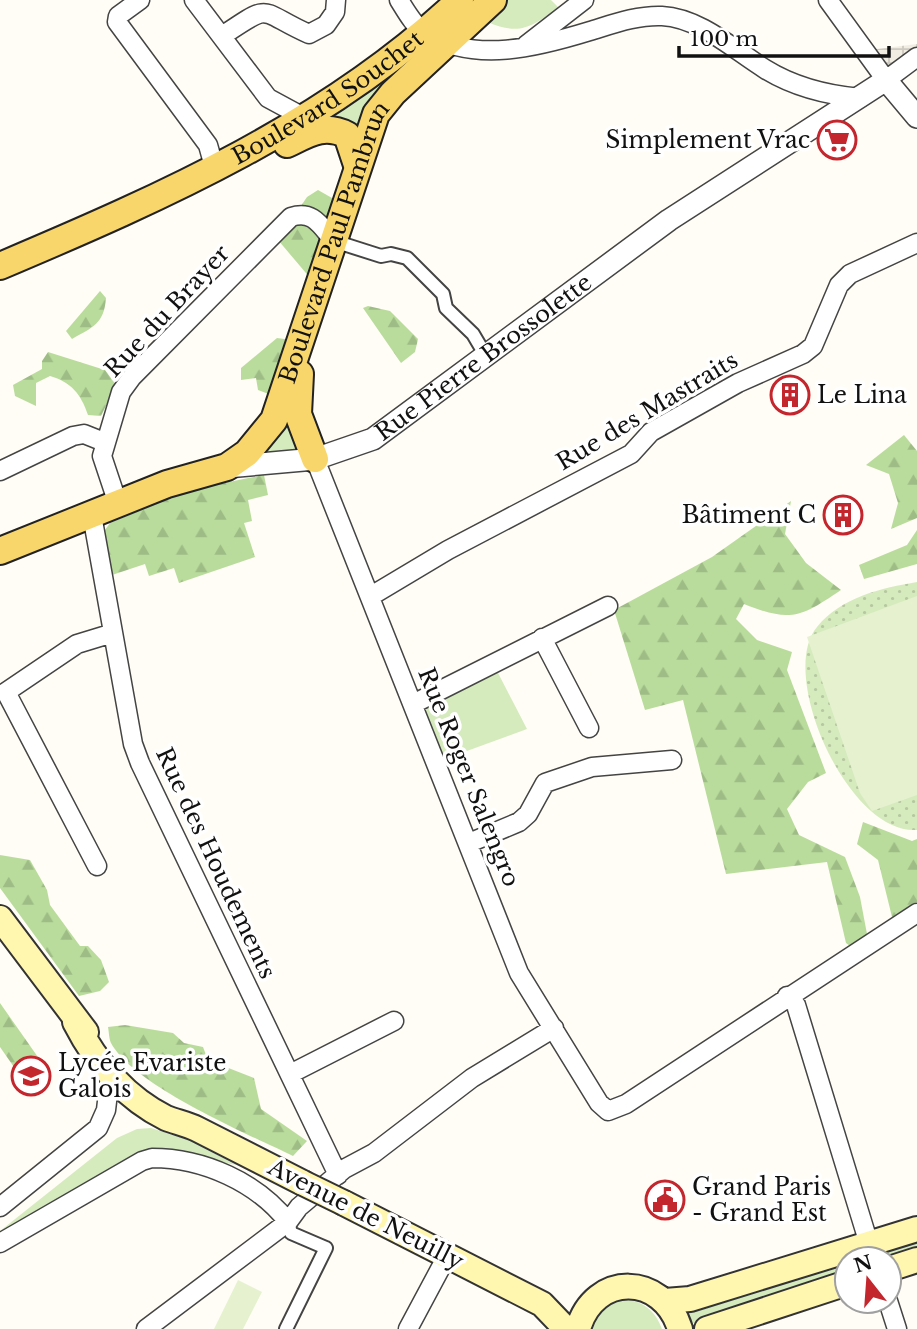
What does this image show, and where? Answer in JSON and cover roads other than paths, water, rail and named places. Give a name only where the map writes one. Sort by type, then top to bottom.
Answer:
[{"type":"main road","name":"Boulevard Paul Pambrun","points":[[228,467],[247,453],[274,419],[307,327],[357,165],[376,114],[460,0]]},
{"type":"main road","name":"Boulevard Paul Pambrun","points":[[435,37],[493,0]]},
{"type":"main road","name":"Boulevard Souchet","points":[[0,266],[215,170],[435,37]]},
{"type":"main road","points":[[251,150],[284,146],[317,130],[328,128],[347,135],[357,165]]},
{"type":"main road","points":[[307,327],[296,404],[315,459]]},
{"type":"main road","name":"Rue Pierre Brossolette","points":[[0,551],[167,484],[228,467]]},
{"type":"main road","name":"Avenue de Neuilly","points":[[0,918],[75,1022],[129,1078],[175,1110],[190,1125]]},
{"type":"main road","name":"Avenue de Neuilly","points":[[75,1022],[89,1051],[110,1076],[145,1106],[169,1119],[190,1125],[542,1304],[566,1329]]},
{"type":"main road","points":[[665,1301],[690,1299],[917,1229]]},
{"type":"main road","points":[[578,1329],[590,1303],[603,1293],[619,1287],[636,1287],[652,1292],[665,1301],[675,1315],[680,1329]]},
{"type":"main road","points":[[708,1329],[833,1288]]},
{"type":"main road","name":"Avenue de Neuilly","points":[[542,1304],[566,1307],[590,1303]]},
{"type":"street","points":[[140,0],[118,16],[117,22],[208,145],[215,170]]},
{"type":"street","points":[[194,0],[268,98],[305,118]]},
{"type":"street","points":[[222,36],[259,11],[268,12],[309,34],[317,31],[335,12],[336,0]]},
{"type":"street","points":[[399,0],[435,37]]},
{"type":"street","points":[[522,49],[584,0]]},
{"type":"street","points":[[828,0],[886,80],[917,117]]},
{"type":"street","name":"Boulevard Souchet","points":[[435,37],[494,51],[522,49],[639,17],[678,18],[788,80],[813,91],[860,98]]},
{"type":"street","name":"Rue Pierre Brossolette","points":[[228,467],[315,459],[373,439],[669,219],[860,98],[917,57]]},
{"type":"street","name":"Rue du Brayer","points":[[118,504],[103,464],[104,442],[121,392],[132,377],[290,217],[302,214],[312,216],[334,241]]},
{"type":"street","points":[[334,241],[381,256],[391,254],[407,258],[443,294],[446,308],[473,334],[485,356]]},
{"type":"street","name":"Rue des Mastraits","points":[[371,596],[448,550],[631,454],[651,432],[738,383],[803,354],[813,346],[839,285],[850,274],[917,243]]},
{"type":"street","points":[[0,471],[74,436],[85,434],[104,442]]},
{"type":"street","name":"Rue Roger Salengro","points":[[315,459],[520,973],[599,1103],[608,1111],[626,1104],[788,996]]},
{"type":"street","name":"Rue des Houdements","points":[[92,515],[133,744],[140,764],[338,1175]]},
{"type":"street","points":[[413,704],[608,606]]},
{"type":"street","points":[[97,866],[6,692],[77,644],[113,633]]},
{"type":"street","points":[[542,638],[589,727]]},
{"type":"street","points":[[469,843],[519,822],[528,814],[545,783],[592,767],[672,760]]},
{"type":"street","points":[[869,1244],[796,1006],[788,996],[917,913]]},
{"type":"street","points":[[290,1074],[394,1021]]},
{"type":"street","points":[[146,1329],[288,1222],[299,1207],[338,1175],[374,1153],[472,1078],[554,1028]]},
{"type":"street","points":[[0,1207],[98,1128],[106,1110],[110,1076]]},
{"type":"street","points":[[0,1243],[142,1161],[152,1158],[238,1177],[278,1210],[288,1222],[291,1233],[326,1248],[286,1329]]},
{"type":"street","points":[[408,1329],[447,1256]]},
{"type":"place","name":"Simplement Vrac","points":[[837,140]]},
{"type":"place","name":"Le Lina","points":[[790,395]]},
{"type":"place","name":"Bâtiment C","points":[[843,515]]},
{"type":"place","name":"Lycée Evariste Galois","points":[[31,1076]]},
{"type":"place","name":"Grand Paris - Grand Est","points":[[665,1200]]}]
